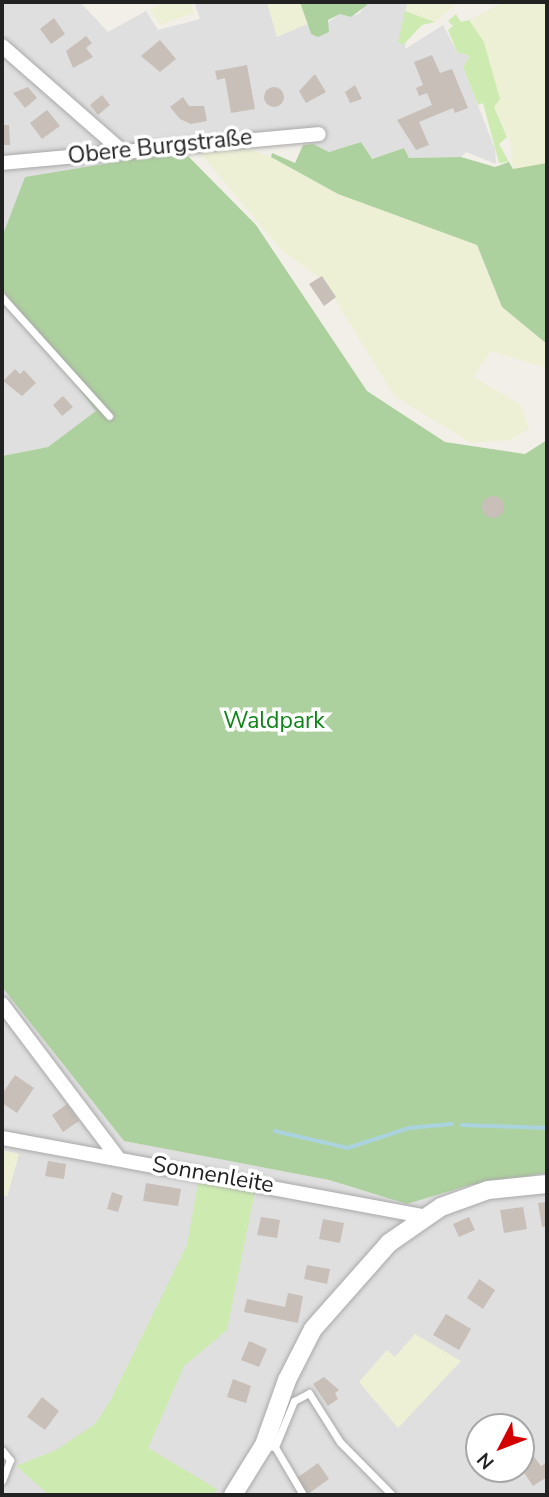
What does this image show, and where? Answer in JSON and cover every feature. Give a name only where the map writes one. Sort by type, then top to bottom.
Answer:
[{"type":"street","points":[[2,46],[123,152]]},
{"type":"street","name":"Obere Burgstraße","points":[[2,163],[319,134]]},
{"type":"street","points":[[2,1004],[118,1158]]},
{"type":"street","name":"Sonnenleite","points":[[2,1138],[423,1216]]},
{"type":"street","points":[[233,1495],[269,1446],[287,1380],[313,1329],[362,1272],[423,1216],[488,1190],[547,1184]]},
{"type":"lane","points":[[2,297],[109,416]]},
{"type":"lane","points":[[303,1495],[269,1446],[294,1401],[309,1393],[340,1442],[392,1495]]},
{"type":"lane","points":[[2,1450],[10,1460],[2,1481]]},
{"type":"shaded area","points":[[2,2],[80,2],[108,32],[146,11],[158,30],[200,19],[194,2],[267,2],[277,36],[307,24],[311,34],[340,14],[351,17],[360,13],[366,2],[408,2],[405,49],[443,25],[457,52],[470,56],[463,67],[495,149],[496,164],[466,152],[461,157],[409,158],[404,148],[371,159],[361,142],[329,152],[313,144],[262,142],[246,148],[183,151],[2,237]]},
{"type":"shaded area","points":[[2,289],[97,411],[48,447],[2,456]]},
{"type":"shaded area","points":[[2,987],[125,1141],[329,1180],[407,1204],[470,1185],[547,1173],[547,1495],[2,1495],[2,1195],[7,1196],[19,1154],[2,1150]]},
{"type":"green space","points":[[167,2],[190,2],[194,13],[160,25],[150,9]]},
{"type":"green space","points":[[267,2],[300,2],[307,24],[277,37]]},
{"type":"green space","points":[[300,2],[366,2],[367,5],[351,17],[340,14],[328,20],[329,32],[318,37],[311,34]]},
{"type":"green space","points":[[408,2],[458,2],[435,22],[405,11]]},
{"type":"green space","points":[[504,2],[547,2],[547,163],[513,170],[510,141],[494,106],[500,99],[484,42],[469,20]]},
{"type":"green space","points":[[405,11],[435,22],[422,25],[403,45],[398,42]]},
{"type":"green space","points":[[456,14],[461,22],[469,20],[484,42],[500,99],[494,107],[507,137],[499,144],[509,162],[499,163],[483,103],[478,105],[463,67],[470,56],[457,52],[448,30],[453,26],[448,21]]},
{"type":"green space","points":[[361,142],[372,159],[404,148],[409,158],[461,157],[495,167],[509,162],[513,169],[547,163],[547,344],[502,307],[477,245],[338,194],[271,157],[272,153],[295,163],[303,145],[313,144],[329,152]]},
{"type":"green space","points":[[246,148],[271,157],[338,194],[477,245],[502,307],[547,344],[547,368],[490,351],[474,377],[521,405],[529,429],[510,440],[471,443],[394,396],[323,280],[282,251],[198,151]]},
{"type":"green space","name":"Waldpark","points":[[183,151],[256,225],[367,391],[445,442],[525,454],[547,440],[547,1173],[470,1185],[407,1204],[329,1180],[124,1141],[2,987],[2,456],[48,447],[96,411],[2,289],[2,237],[25,177]]},
{"type":"green space","points":[[2,1150],[19,1154],[7,1196],[2,1195]]},
{"type":"green space","points":[[199,1177],[256,1186],[227,1330],[184,1366],[148,1448],[217,1489],[214,1495],[49,1495],[16,1466],[56,1450],[95,1424],[109,1403],[187,1245]]},
{"type":"green space","points":[[415,1334],[461,1361],[398,1428],[359,1382],[387,1350],[395,1357]]},
{"type":"building","points":[[54,18],[65,34],[51,44],[40,29]]},
{"type":"building","points":[[86,36],[92,43],[86,48],[93,57],[73,68],[66,51]]},
{"type":"building","points":[[160,40],[176,59],[160,72],[141,56]]},
{"type":"building","points":[[432,55],[440,73],[452,69],[468,108],[455,113],[453,108],[419,122],[429,145],[416,150],[397,120],[432,105],[427,93],[419,96],[416,88],[423,85],[414,62]]},
{"type":"building","points":[[247,65],[255,109],[231,113],[225,78],[217,80],[215,71]]},
{"type":"building","points":[[315,74],[326,92],[306,103],[299,91]]},
{"type":"building","points":[[355,85],[362,99],[350,103],[345,92]]},
{"type":"building","points":[[28,87],[37,98],[25,108],[13,93]]},
{"type":"building","points":[[274,87],[281,90],[284,97],[281,104],[274,107],[267,104],[264,97],[267,90]]},
{"type":"building","points":[[102,95],[110,105],[98,115],[90,105]]},
{"type":"building","points":[[183,97],[189,106],[204,106],[207,121],[191,124],[180,119],[170,107]]},
{"type":"building","points":[[47,110],[60,126],[42,139],[30,123]]},
{"type":"building","points":[[2,125],[9,125],[10,145],[2,145]]},
{"type":"building","points":[[322,276],[336,297],[324,306],[309,284]]},
{"type":"building","points":[[15,369],[20,374],[24,370],[36,383],[22,396],[3,381]]},
{"type":"building","points":[[63,396],[73,407],[62,416],[53,405]]},
{"type":"building","points":[[493,496],[501,499],[504,507],[501,515],[493,518],[485,515],[482,507],[485,499]]},
{"type":"building","points":[[15,1075],[34,1088],[17,1113],[2,1103],[2,1094]]},
{"type":"building","points":[[67,1104],[79,1121],[63,1132],[52,1115]]},
{"type":"building","points":[[48,1161],[66,1164],[64,1179],[45,1176]]},
{"type":"building","points":[[146,1183],[181,1189],[178,1206],[143,1201]]},
{"type":"building","points":[[112,1192],[123,1196],[118,1212],[107,1209]]},
{"type":"building","points":[[547,1202],[547,1226],[542,1227],[538,1203]]},
{"type":"building","points":[[523,1207],[527,1229],[504,1233],[500,1210]]},
{"type":"building","points":[[261,1217],[280,1220],[277,1238],[257,1235]]},
{"type":"building","points":[[469,1217],[475,1230],[459,1237],[453,1224]]},
{"type":"building","points":[[323,1219],[344,1223],[340,1243],[319,1239]]},
{"type":"building","points":[[307,1265],[330,1269],[327,1284],[304,1279]]},
{"type":"building","points":[[479,1279],[495,1290],[483,1309],[467,1298]]},
{"type":"building","points":[[288,1293],[303,1296],[298,1323],[244,1312],[247,1299],[285,1307]]},
{"type":"building","points":[[446,1314],[471,1329],[459,1350],[433,1335]]},
{"type":"building","points":[[249,1341],[267,1349],[259,1367],[241,1360]]},
{"type":"building","points":[[324,1377],[339,1390],[335,1393],[338,1399],[328,1406],[313,1384]]},
{"type":"building","points":[[233,1379],[251,1386],[246,1403],[227,1397]]},
{"type":"building","points":[[42,1397],[59,1411],[45,1430],[27,1417]]},
{"type":"building","points":[[535,1458],[541,1466],[547,1462],[547,1477],[533,1486],[531,1483],[535,1483]]},
{"type":"building","points":[[318,1463],[329,1479],[308,1494],[297,1478]]},
{"type":"waterway","points":[[275,1131],[348,1148],[409,1128],[452,1124]]},
{"type":"waterway","points":[[462,1125],[547,1128]]}]
